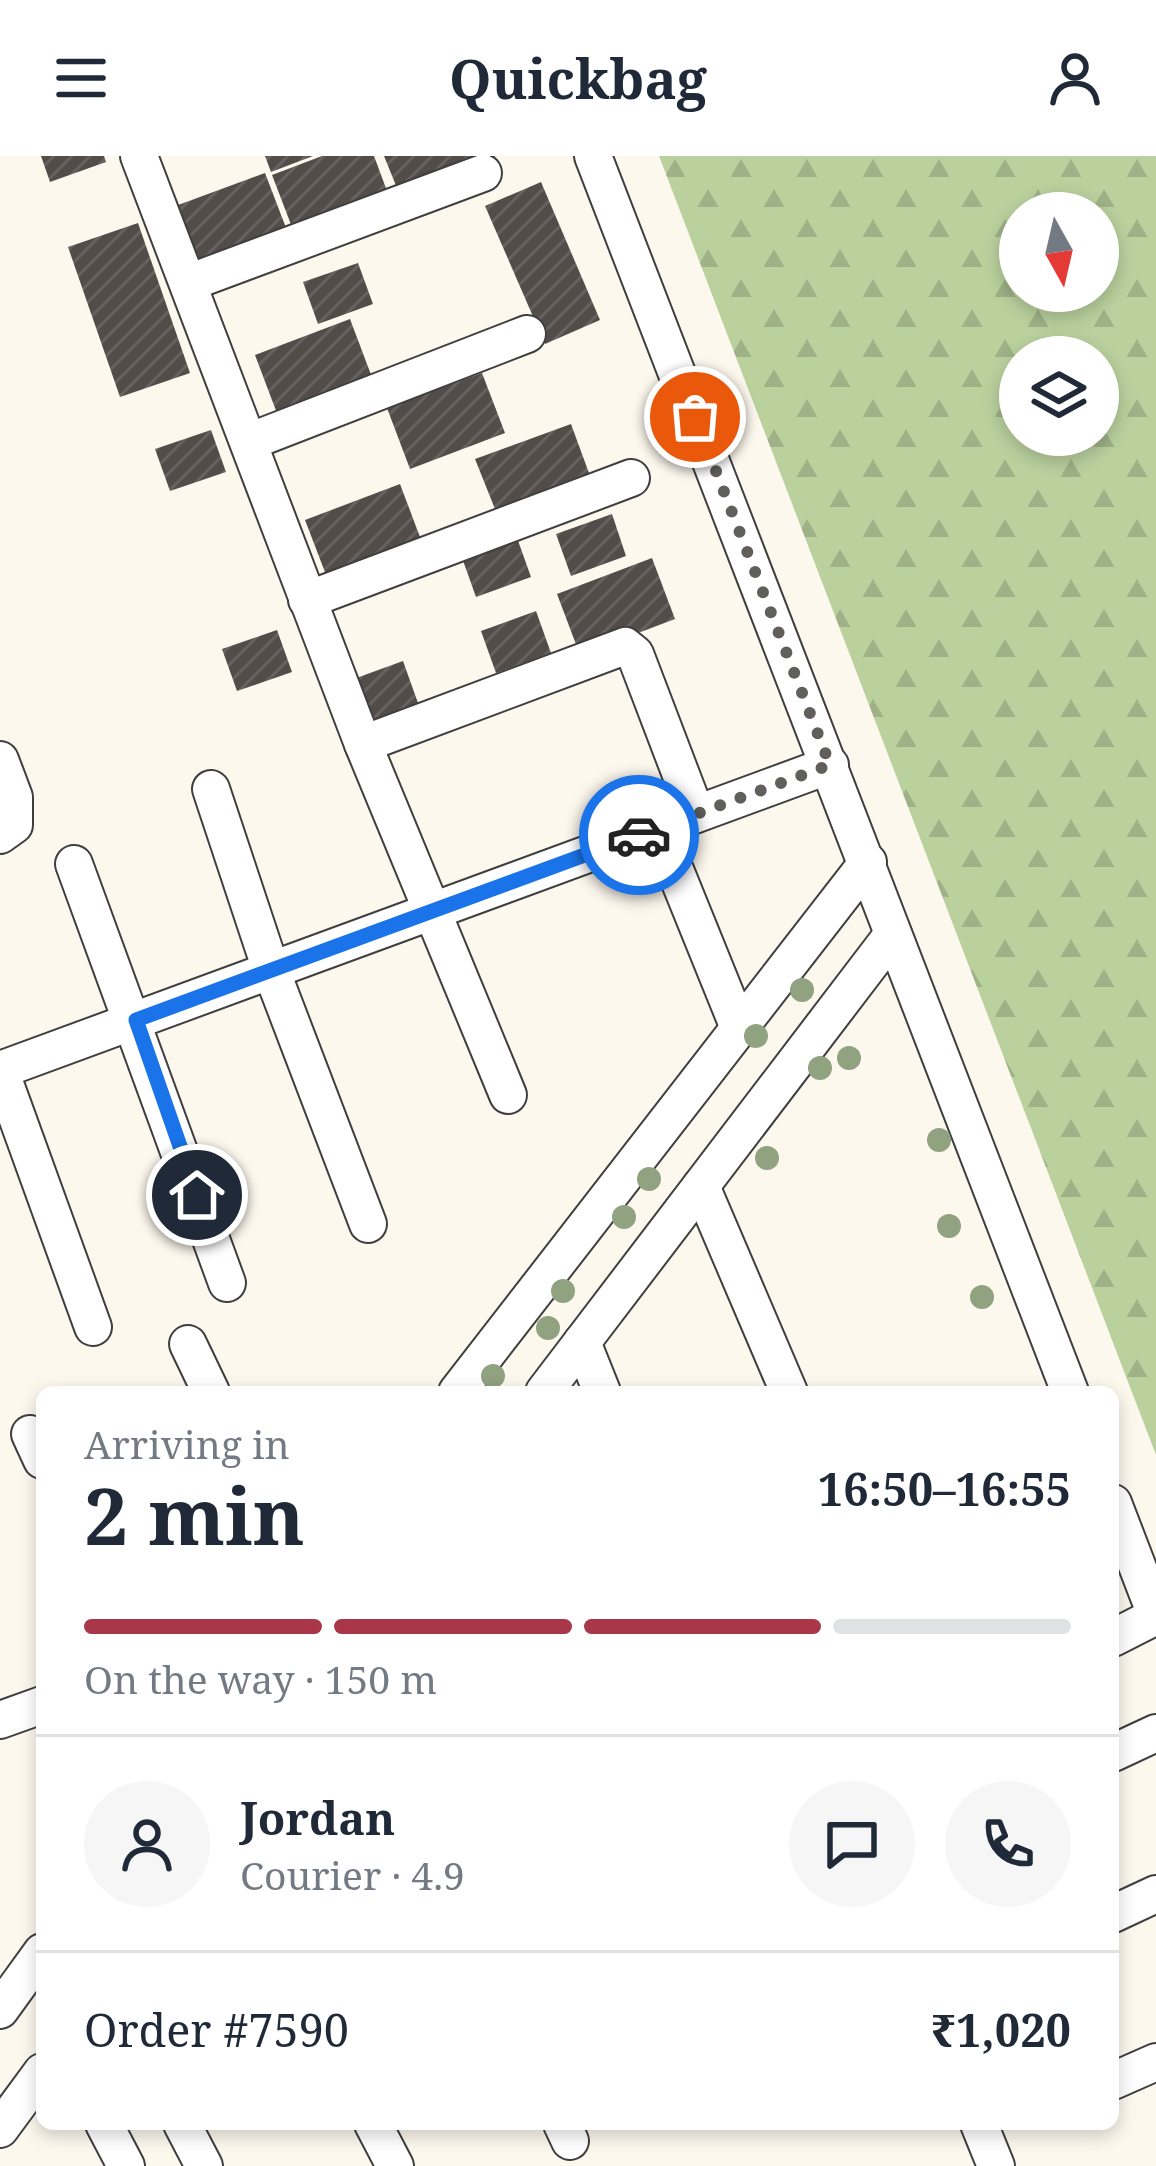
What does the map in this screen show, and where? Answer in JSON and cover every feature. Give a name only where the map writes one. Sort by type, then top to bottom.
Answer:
[{"type":"street","points":[[139,156],[363,744],[508,1095]]},
{"type":"street","points":[[593,156],[1068,1386]]},
{"type":"street","points":[[188,284],[483,173]]},
{"type":"street","points":[[251,441],[526,334]]},
{"type":"street","points":[[307,600],[631,478]]},
{"type":"street","points":[[363,744],[625,646],[635,654],[696,814]]},
{"type":"street","points":[[0,760],[16,813],[14,825],[0,835]]},
{"type":"street","points":[[93,1327],[0,1070],[830,765]]},
{"type":"street","points":[[211,790],[271,970],[368,1224]]},
{"type":"street","points":[[658,828],[739,1028]]},
{"type":"street","points":[[462,1386],[868,862]]},
{"type":"street","points":[[74,864],[136,1020],[227,1283]]},
{"type":"street","points":[[549,1386],[893,934]]},
{"type":"street","points":[[701,1186],[787,1386]]},
{"type":"street","points":[[582,1342],[600,1386]]},
{"type":"street","points":[[188,1343],[208,1386]]},
{"type":"street","points":[[1119,1519],[1156,1616],[1119,1635]]},
{"type":"street","points":[[0,1720],[36,1707]]},
{"type":"street","points":[[1119,1750],[1156,1733]]},
{"type":"street","points":[[1119,1911],[1156,1894]]},
{"type":"street","points":[[0,2010],[36,1960]]},
{"type":"street","points":[[1119,2078],[1156,2062]]},
{"type":"street","points":[[0,2129],[36,2080]]},
{"type":"street","points":[[107,2130],[126,2166]]},
{"type":"street","points":[[185,2130],[204,2166]]},
{"type":"street","points":[[377,2130],[395,2166]]},
{"type":"street","points":[[981,2130],[996,2166]]},
{"type":"green space","points":[[659,156],[1156,156],[1156,1455]]},
{"type":"building","points":[[41,156],[104,156],[106,162],[50,182]]},
{"type":"building","points":[[265,156],[313,156],[271,172]]},
{"type":"building","points":[[322,156],[374,156],[390,199],[295,235],[272,175]]},
{"type":"building","points":[[384,156],[496,156],[399,193]]},
{"type":"building","points":[[265,173],[288,233],[194,269],[170,208]]},
{"type":"building","points":[[541,182],[600,320],[545,344],[485,206]]},
{"type":"building","points":[[138,223],[190,373],[120,397],[68,247]]},
{"type":"building","points":[[358,263],[373,304],[318,324],[303,282]]},
{"type":"building","points":[[350,319],[373,380],[278,416],[255,355]]},
{"type":"building","points":[[482,373],[505,433],[410,469],[387,408]]},
{"type":"building","points":[[571,424],[593,484],[499,519],[475,459]]},
{"type":"building","points":[[211,430],[226,472],[170,491],[155,449]]},
{"type":"building","points":[[400,484],[423,545],[328,580],[305,520]]},
{"type":"building","points":[[612,514],[626,556],[571,576],[556,534]]},
{"type":"building","points":[[516,535],[531,577],[476,597],[461,555]]},
{"type":"building","points":[[652,558],[675,619],[580,655],[557,594]]},
{"type":"building","points":[[536,611],[551,653],[496,673],[481,631]]},
{"type":"building","points":[[277,630],[292,672],[237,691],[222,649]]},
{"type":"building","points":[[403,661],[418,703],[363,723],[348,681]]},
{"type":"way so far","points":[[639,835],[830,765],[695,417]]},
{"type":"route","points":[[197,1195],[136,1020],[639,835]]}]
